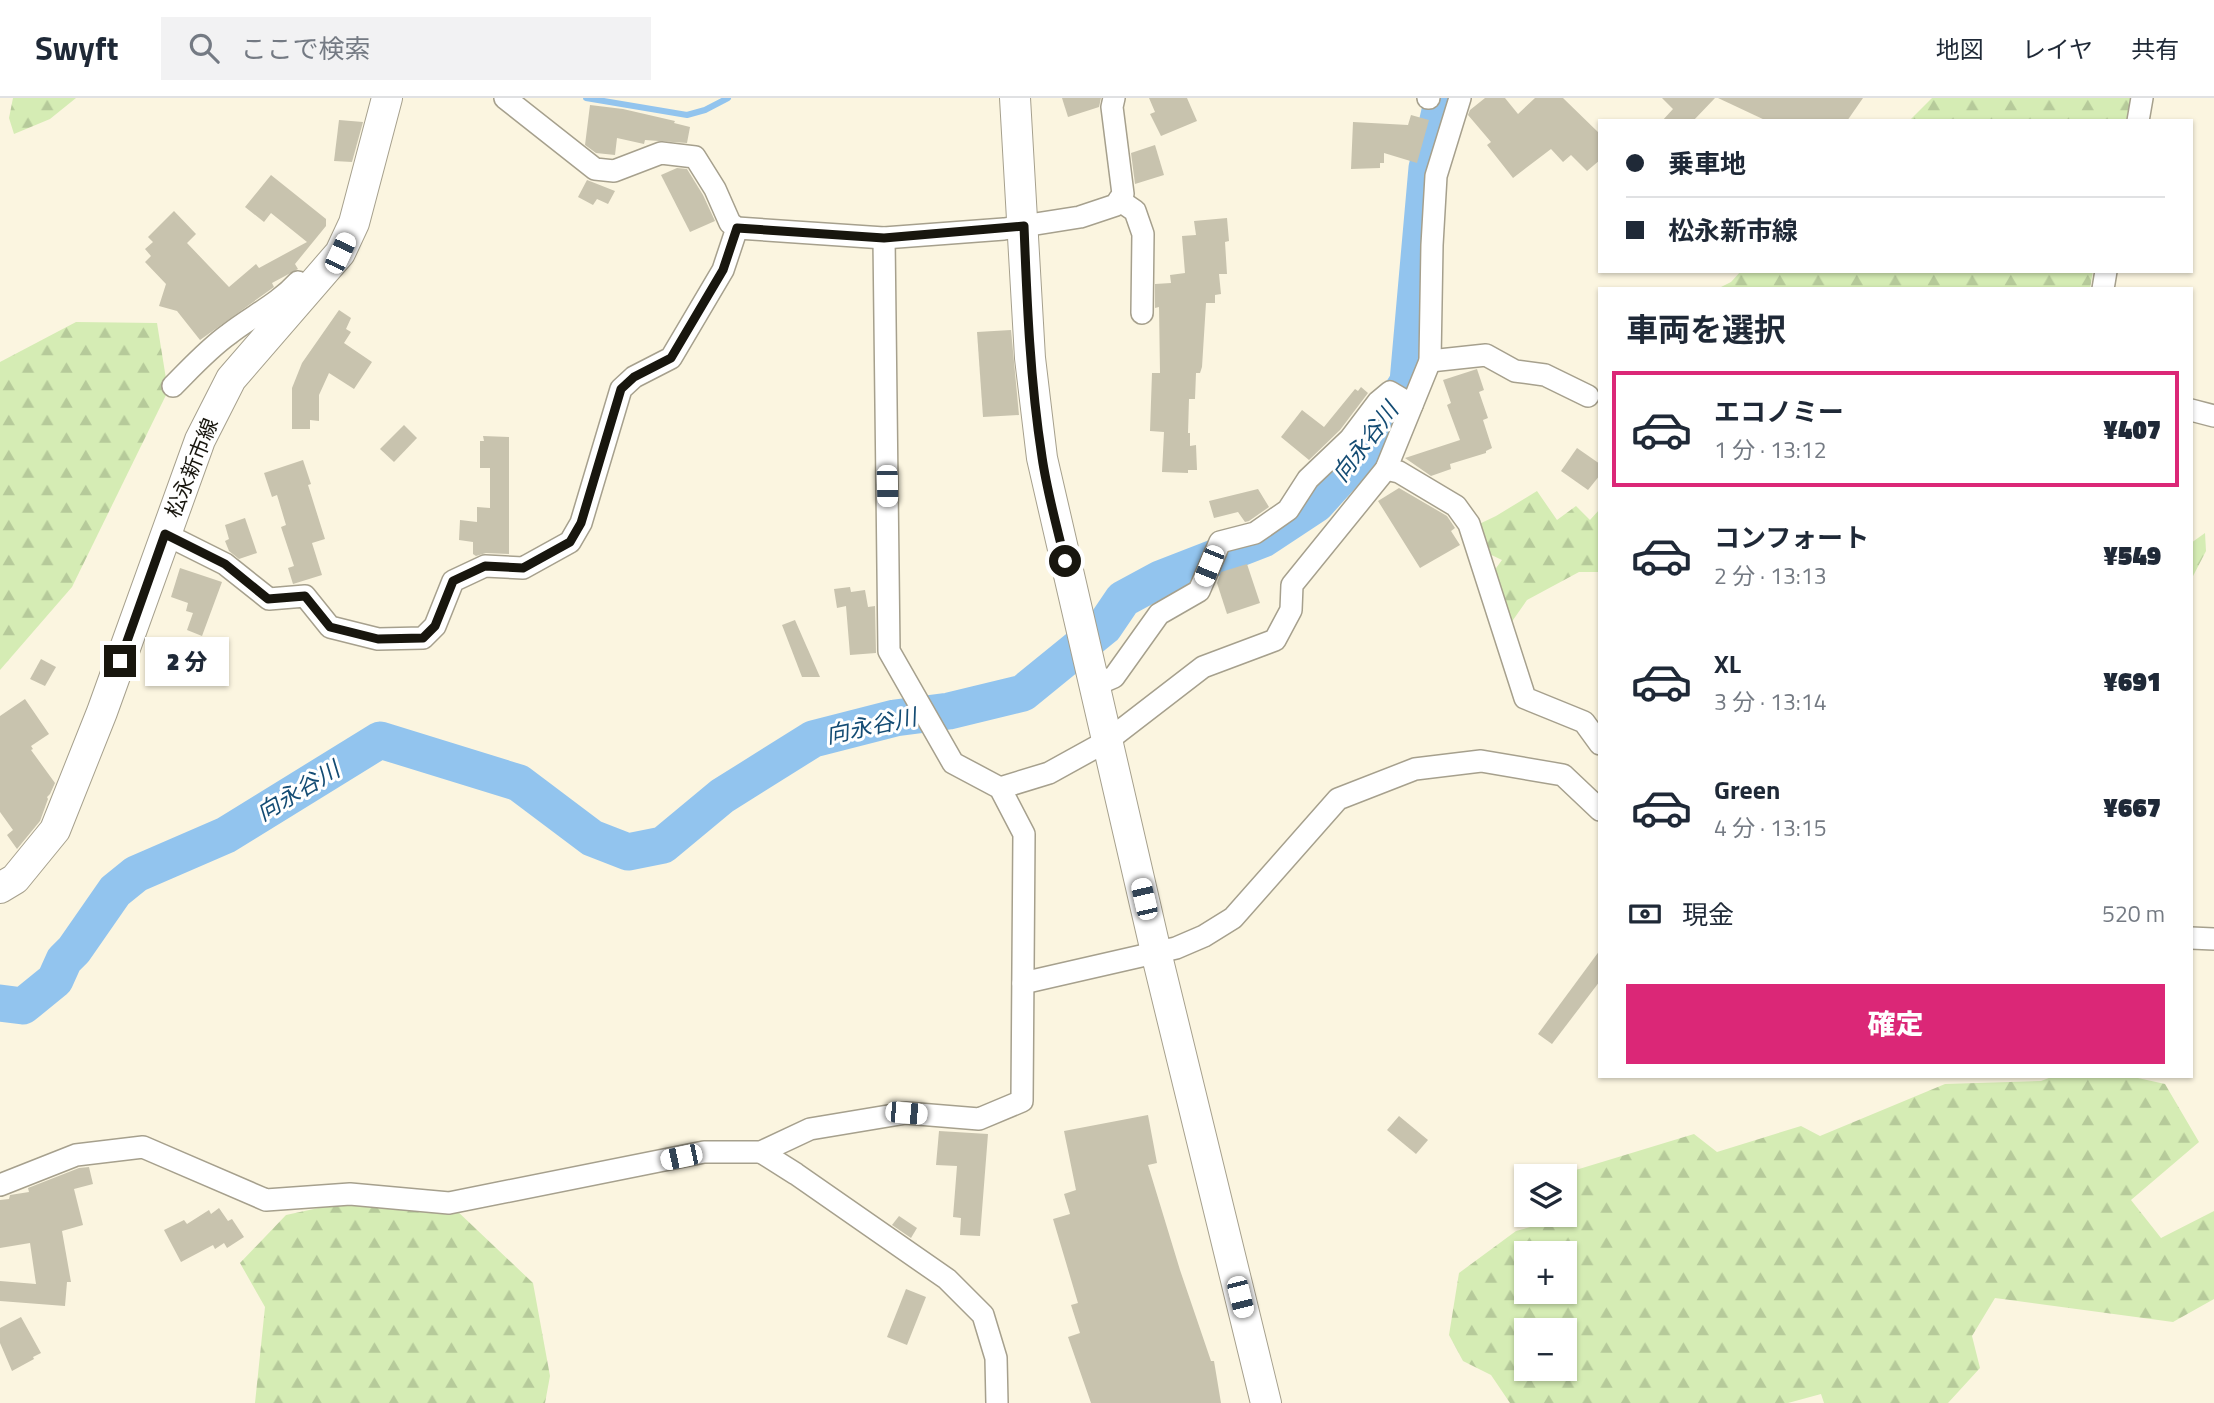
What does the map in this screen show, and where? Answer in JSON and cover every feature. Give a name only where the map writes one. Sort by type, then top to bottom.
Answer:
[{"type":"street","name":"松永新市線","points":[[0,888],[15,879],[55,830],[102,712],[200,440],[231,379],[340,253],[350,230],[387,98]]},
{"type":"street","points":[[505,98],[595,169],[614,171],[661,153],[695,157],[715,189],[730,223],[737,228],[884,238],[1024,226],[1080,217],[1116,205],[1123,194],[1112,107],[1114,98]]},
{"type":"street","points":[[1015,98],[1030,358],[1042,458],[1092,682],[1266,1403]]},
{"type":"street","points":[[1000,788],[1049,773],[1107,741],[1203,667],[1275,640],[1291,610],[1293,585],[1386,469],[1430,361],[1436,176],[1460,98]]},
{"type":"street","points":[[2138,119],[2142,98]]},
{"type":"street","points":[[1119,200],[1135,211],[1143,234],[1142,313]]},
{"type":"street","points":[[173,386],[230,333],[284,298],[325,254],[341,228],[350,230]]},
{"type":"street","points":[[165,534],[225,564],[268,599],[305,596],[330,627],[378,639],[423,638],[435,626],[453,581],[485,566],[523,568],[570,542],[581,523],[621,389],[634,377],[671,358],[723,270],[737,228]]},
{"type":"street","points":[[0,1185],[76,1155],[144,1146],[267,1200],[350,1194],[449,1203],[704,1152],[761,1152],[810,1129],[906,1113],[979,1119],[1022,1101],[1024,834],[1000,788],[953,763],[889,651],[884,238]]},
{"type":"street","points":[[1430,361],[1486,355],[1515,372],[1545,375],[1588,397]]},
{"type":"street","points":[[1092,682],[1114,677],[1159,614],[1199,592],[1220,541],[1255,533],[1288,510],[1308,479],[1350,439],[1378,402],[1391,392],[1412,405]]},
{"type":"street","points":[[2193,411],[2214,416]]},
{"type":"street","points":[[1386,469],[1399,472],[1456,506],[1469,524],[1525,698],[1584,722],[1598,741]]},
{"type":"street","points":[[1023,984],[1177,948],[1204,936],[1233,918],[1338,799],[1415,769],[1481,761],[1563,775],[1598,808]]},
{"type":"street","points":[[2193,939],[2214,939]]},
{"type":"street","points":[[761,1152],[947,1279],[983,1315],[996,1358],[997,1403]]},
{"type":"green space","points":[[13,98],[76,98],[50,119],[14,134],[9,118]]},
{"type":"green space","points":[[1932,98],[2131,98],[2126,119],[1911,119]]},
{"type":"green space","points":[[1739,273],[2093,273],[2090,287],[1721,287],[1731,282]]},
{"type":"green space","points":[[76,322],[157,323],[168,391],[72,587],[0,670],[0,362]]},
{"type":"green space","points":[[1537,491],[1557,520],[1576,506],[1590,520],[1598,511],[1598,572],[1579,572],[1527,600],[1506,630],[1488,579],[1502,560],[1483,551],[1475,526]]},
{"type":"green space","points":[[2205,533],[2206,551],[2193,576],[2193,542]]},
{"type":"green space","points":[[2049,1078],[2138,1078],[2165,1084],[2199,1142],[2131,1200],[2161,1238],[2214,1211],[2214,1299],[2173,1322],[1995,1298],[1972,1336],[1980,1368],[1948,1403],[1824,1403],[1821,1394],[1788,1403],[1510,1403],[1491,1375],[1463,1361],[1449,1335],[1459,1273],[1516,1231],[1530,1227],[1577,1227],[1577,1170],[1694,1134],[1717,1152],[1801,1126],[1820,1136],[1945,1084],[2041,1081]]},
{"type":"green space","points":[[337,1204],[455,1209],[533,1283],[550,1376],[545,1403],[255,1403],[265,1307],[240,1263],[286,1215]]},
{"type":"building","points":[[1062,98],[1101,98],[1099,107],[1068,117]]},
{"type":"building","points":[[1149,98],[1187,98],[1197,121],[1161,136],[1150,114],[1155,112]]},
{"type":"building","points":[[1485,98],[1505,98],[1518,114],[1535,98],[1563,98],[1598,132],[1598,162],[1587,171],[1571,155],[1563,162],[1551,149],[1513,178],[1487,145],[1491,142],[1468,115],[1470,110]]},
{"type":"building","points":[[1662,98],[1715,98],[1695,119],[1664,119],[1673,109]]},
{"type":"building","points":[[1718,98],[1863,98],[1848,119],[1763,119]]},
{"type":"building","points":[[590,105],[623,109],[675,121],[674,123],[690,127],[687,143],[645,140],[644,144],[617,138],[615,155],[596,153],[585,145]]},
{"type":"building","points":[[1411,115],[1429,120],[1417,163],[1384,153],[1384,163],[1380,163],[1380,168],[1351,169],[1353,122],[1408,125]]},
{"type":"building","points":[[339,120],[363,122],[352,162],[334,161]]},
{"type":"building","points":[[1155,145],[1164,175],[1135,184],[1131,153]]},
{"type":"building","points":[[677,168],[687,169],[715,221],[690,232],[661,175]]},
{"type":"building","points":[[271,175],[326,219],[326,226],[295,264],[298,269],[272,283],[274,287],[200,340],[177,311],[159,306],[166,284],[145,262],[151,256],[145,249],[153,242],[148,237],[174,211],[196,234],[187,243],[229,287],[256,264],[259,268],[307,242],[271,213],[264,222],[245,207]]},
{"type":"building","points":[[587,180],[615,191],[608,204],[597,199],[593,205],[578,197]]},
{"type":"building","points":[[1227,218],[1227,274],[1219,274],[1221,294],[1215,295],[1215,303],[1206,303],[1202,367],[1200,373],[1196,373],[1195,399],[1189,399],[1188,433],[1190,446],[1196,445],[1197,470],[1188,470],[1188,473],[1162,472],[1164,432],[1150,431],[1152,373],[1160,373],[1159,307],[1155,308],[1155,284],[1171,283],[1170,275],[1185,273],[1182,236],[1196,235],[1194,221]]},
{"type":"building","points":[[339,310],[351,318],[346,329],[351,332],[344,343],[372,362],[354,389],[329,373],[319,395],[319,421],[310,420],[310,429],[292,429],[292,388],[302,363]]},
{"type":"building","points":[[1011,330],[1019,415],[983,417],[977,332]]},
{"type":"building","points":[[1477,369],[1484,390],[1479,392],[1488,418],[1483,420],[1492,448],[1486,453],[1450,464],[1451,469],[1431,476],[1405,458],[1460,440],[1447,405],[1451,403],[1443,380]]},
{"type":"building","points":[[1361,387],[1368,393],[1340,430],[1309,460],[1281,437],[1302,410],[1324,427],[1355,389],[1358,391]]},
{"type":"building","points":[[404,425],[417,438],[394,462],[380,449]]},
{"type":"building","points":[[483,436],[509,437],[509,554],[486,553],[476,556],[473,554],[473,542],[459,540],[460,520],[477,522],[477,507],[490,508],[490,468],[480,468],[480,441],[484,441]]},
{"type":"building","points":[[1577,448],[1598,463],[1598,478],[1588,490],[1561,471]]},
{"type":"building","points":[[303,460],[325,539],[312,543],[322,575],[293,584],[288,568],[294,566],[281,527],[286,525],[277,495],[272,497],[264,473]]},
{"type":"building","points":[[1399,488],[1447,516],[1455,528],[1451,531],[1460,545],[1420,568],[1378,501]]},
{"type":"building","points":[[1258,489],[1269,507],[1249,521],[1245,522],[1238,512],[1214,518],[1209,501]]},
{"type":"building","points":[[245,518],[257,553],[239,559],[229,551],[225,541],[229,539],[225,525]]},
{"type":"building","points":[[1247,564],[1260,603],[1227,614],[1217,583],[1221,572]]},
{"type":"building","points":[[180,568],[222,582],[202,636],[187,630],[193,613],[186,611],[188,603],[171,597]]},
{"type":"building","points":[[850,587],[851,592],[865,590],[868,607],[875,606],[876,653],[850,655],[846,606],[837,608],[834,589]]},
{"type":"building","points":[[795,620],[820,677],[802,677],[782,625]]},
{"type":"building","points":[[41,659],[56,667],[45,686],[30,679]]},
{"type":"building","points":[[25,699],[49,734],[31,746],[31,750],[55,783],[47,797],[40,821],[17,849],[7,835],[13,830],[0,812],[0,716]]},
{"type":"building","points":[[1598,953],[1598,984],[1552,1044],[1538,1034]]},
{"type":"building","points":[[1148,1115],[1157,1163],[1148,1165],[1180,1270],[1211,1361],[1214,1361],[1221,1403],[1091,1403],[1068,1337],[1080,1333],[1071,1305],[1078,1303],[1053,1219],[1070,1214],[1064,1194],[1076,1190],[1064,1131]]},
{"type":"building","points":[[1399,1116],[1428,1140],[1416,1154],[1387,1130]]},
{"type":"building","points":[[939,1131],[988,1134],[980,1236],[960,1235],[961,1218],[953,1217],[957,1166],[936,1165]]},
{"type":"building","points":[[89,1167],[93,1184],[74,1189],[83,1225],[62,1231],[71,1282],[67,1282],[65,1306],[0,1301],[0,1281],[36,1284],[30,1243],[0,1248],[0,1200],[9,1199],[10,1195],[29,1192],[28,1188],[79,1168]]},
{"type":"building","points":[[219,1208],[228,1221],[232,1219],[244,1237],[227,1248],[224,1243],[215,1249],[213,1245],[181,1262],[164,1230],[184,1220],[187,1224],[209,1210],[211,1214]]},
{"type":"building","points":[[899,1216],[917,1228],[911,1238],[892,1225]]},
{"type":"building","points":[[906,1289],[926,1297],[907,1345],[887,1337]]},
{"type":"building","points":[[21,1317],[41,1353],[12,1371],[0,1343],[0,1328]]},
{"type":"waterway","points":[[586,98],[687,115],[705,110],[728,98]]},
{"type":"waterway","name":"向永谷川","points":[[0,1003],[23,1006],[55,980],[64,960],[115,891],[136,874],[226,835],[380,740],[519,783],[592,838],[628,852],[663,845],[722,796],[813,739],[895,718],[949,711],[1023,693],[1104,627],[1123,599],[1160,579],[1263,539],[1316,504],[1365,450],[1408,382],[1427,168],[1443,98]]},
{"type":"route","points":[[120,661],[165,534],[225,564],[268,599],[305,596],[330,627],[378,639],[423,638],[435,626],[453,581],[485,566],[523,568],[570,542],[581,523],[621,389],[634,377],[671,358],[723,270],[737,228],[884,238],[1024,226],[1030,358],[1042,458],[1065,561]]}]
